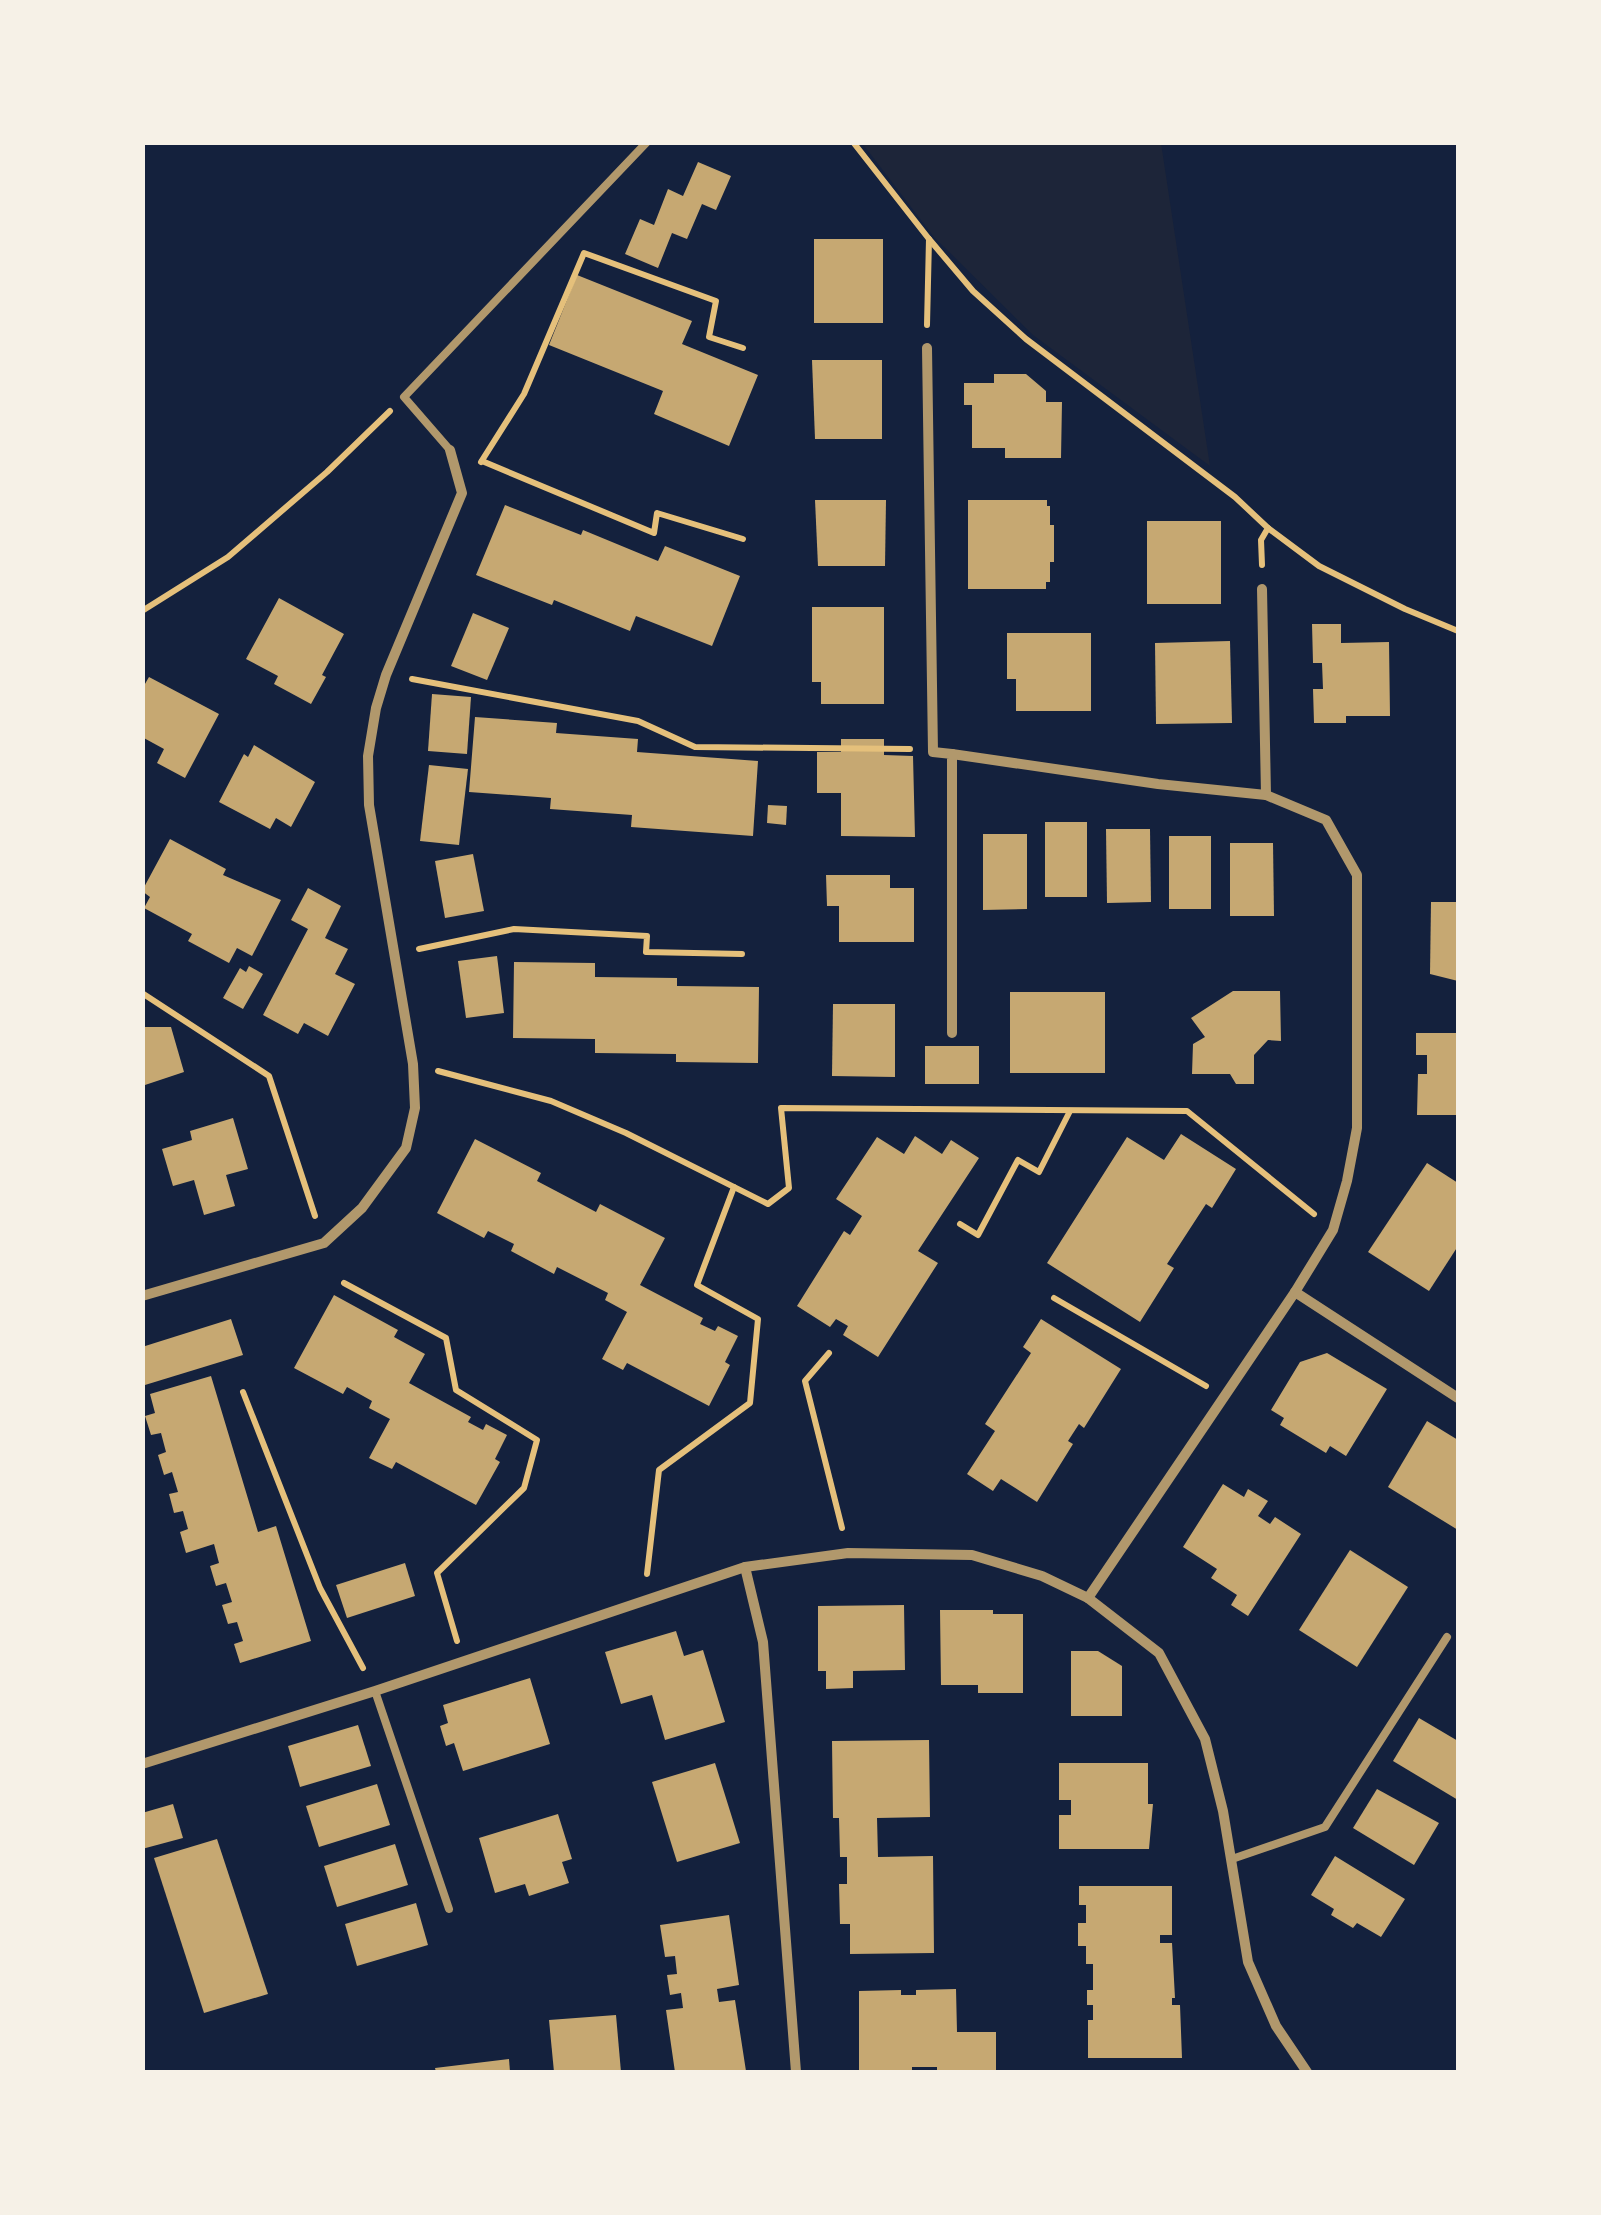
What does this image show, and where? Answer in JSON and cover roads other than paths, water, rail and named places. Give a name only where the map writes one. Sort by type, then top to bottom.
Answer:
[{"type":"street","points":[[927,348],[933,752],[1266,796],[1326,820],[1357,874],[1357,1128],[1332,1230],[1088,1598]]},
{"type":"street","points":[[142,1296],[324,1243],[362,1208],[406,1148],[415,1108],[412,1064],[369,805],[368,756],[386,674],[462,493],[450,450]]},
{"type":"street","points":[[1262,589],[1266,796]]},
{"type":"street","points":[[952,754],[952,1033]]},
{"type":"street","points":[[1294,1292],[1458,1398]]},
{"type":"street","points":[[142,1764],[375,1691],[745,1566],[848,1553],[972,1556],[1042,1576],[1088,1598],[1160,1653],[1205,1739],[1232,1859],[1248,1962],[1276,2026],[1307,2072]]},
{"type":"street","points":[[745,1566],[762,1642],[796,2072]]},
{"type":"lane","points":[[450,450],[404,397],[647,142]]},
{"type":"lane","points":[[1232,1859],[1325,1827],[1447,1637]]},
{"type":"lane","points":[[375,1691],[449,1909]]}]
